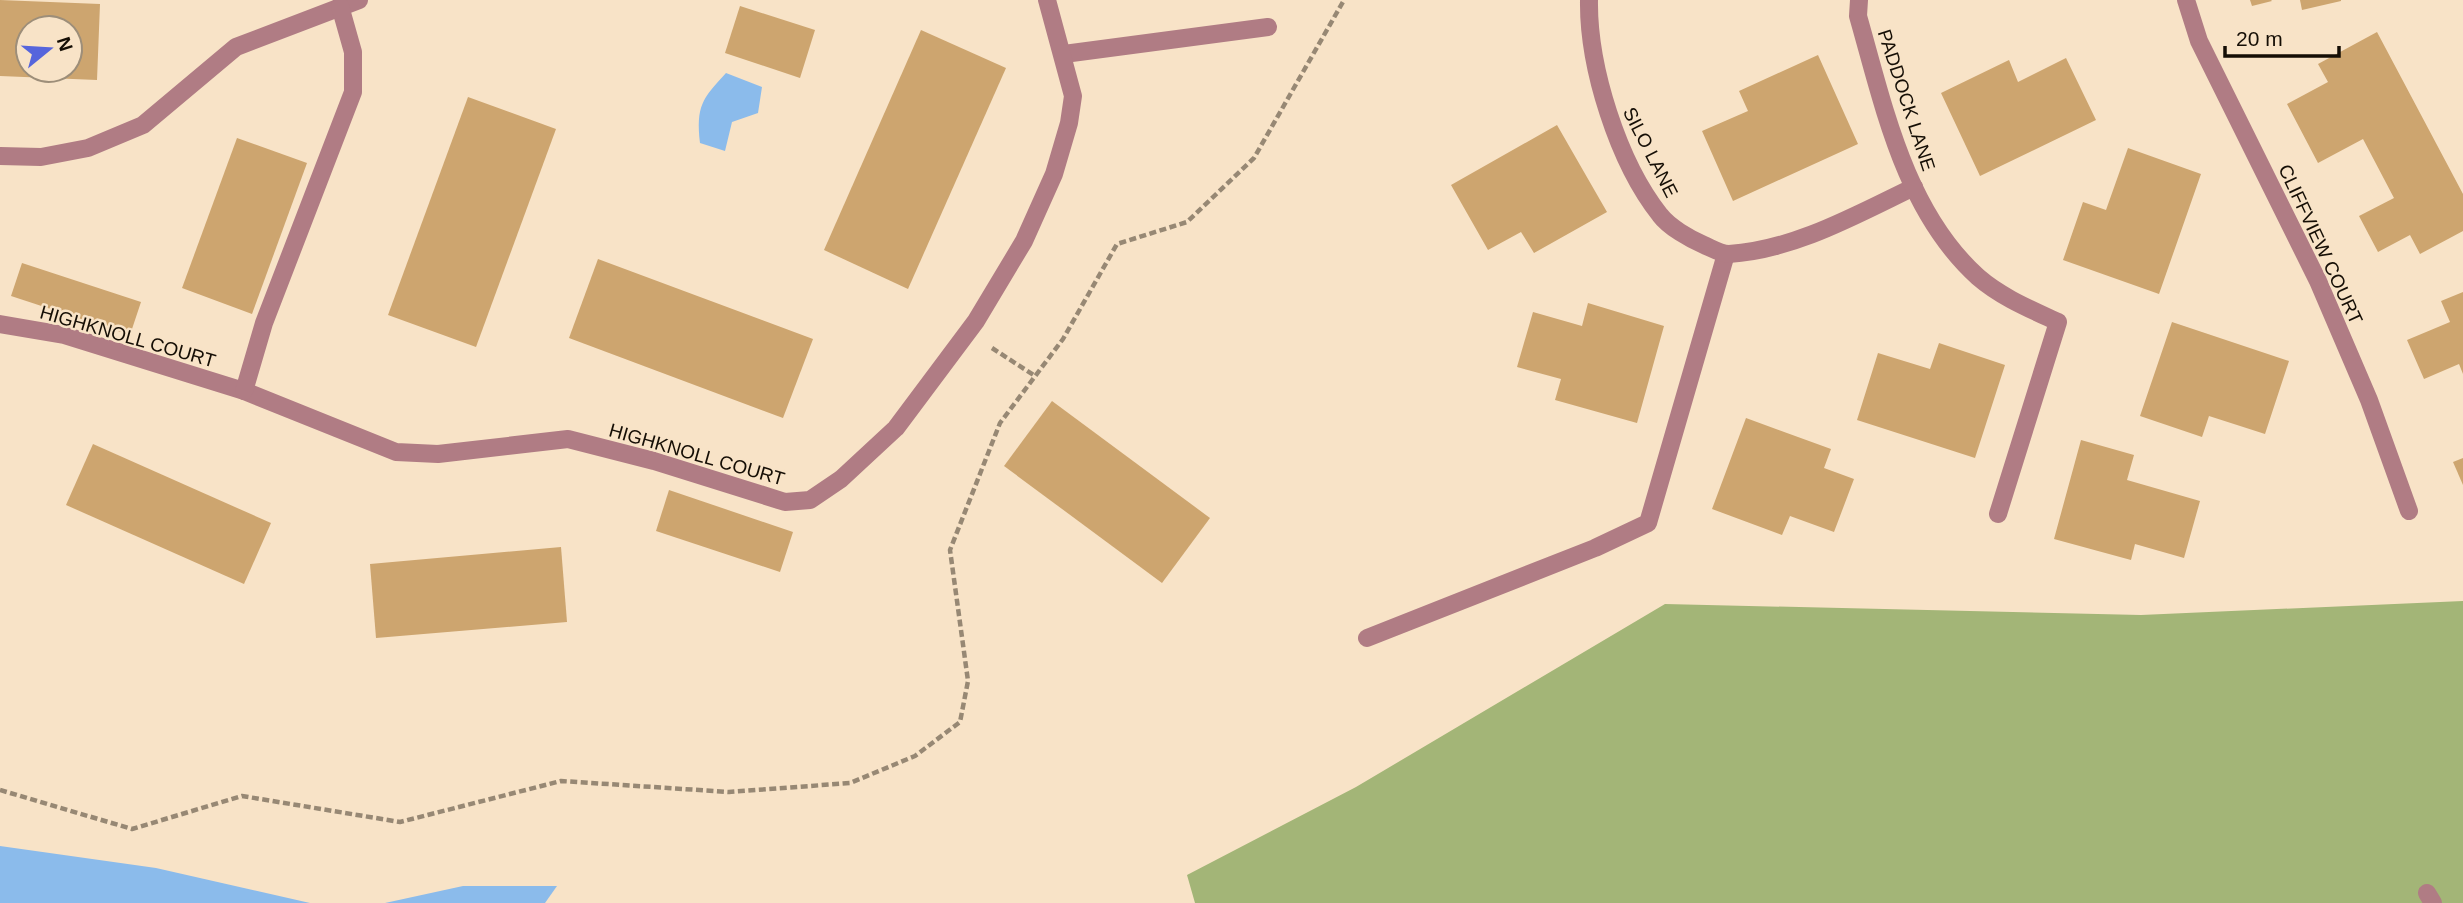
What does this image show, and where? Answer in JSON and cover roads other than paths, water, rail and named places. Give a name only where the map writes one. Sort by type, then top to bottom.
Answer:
[{"type":"street","points":[[0,156],[41,157],[88,148],[143,125],[236,47],[359,0]]},
{"type":"street","name":"HIGHKNOLL COURT","points":[[0,324],[64,335],[244,391],[396,452],[438,454],[568,439],[654,461],[785,502],[810,500],[841,480],[897,428],[968,333],[1024,241],[1054,174],[1069,123],[1073,96],[1047,0]]},
{"type":"street","name":"SILO LANE","points":[[1589,0],[1605,110],[1635,175],[1661,217],[1695,241],[1726,254]]},
{"type":"street","name":"PADDOCK LANE","points":[[1859,0],[1858,16],[1887,118],[1914,187],[1944,241],[1979,278],[2009,299],[2058,322],[1998,514]]},
{"type":"street","name":"CLIFFVIEW COURT","points":[[2186,0],[2199,41],[2318,281],[2369,400],[2409,511]]},
{"type":"street","points":[[244,391],[264,323],[353,92],[353,52],[340,6]]},
{"type":"street","points":[[1063,54],[1268,27]]},
{"type":"street","points":[[1367,638],[1595,548],[1648,523],[1726,254],[1780,244],[1832,226],[1914,187]]},
{"type":"water","points":[[726,73],[762,87],[758,113],[732,122],[725,151],[700,143],[699,120],[706,97]]},
{"type":"water","points":[[0,846],[156,868],[310,903],[0,903]]},
{"type":"water","points":[[463,886],[557,886],[545,903],[385,903]]}]
